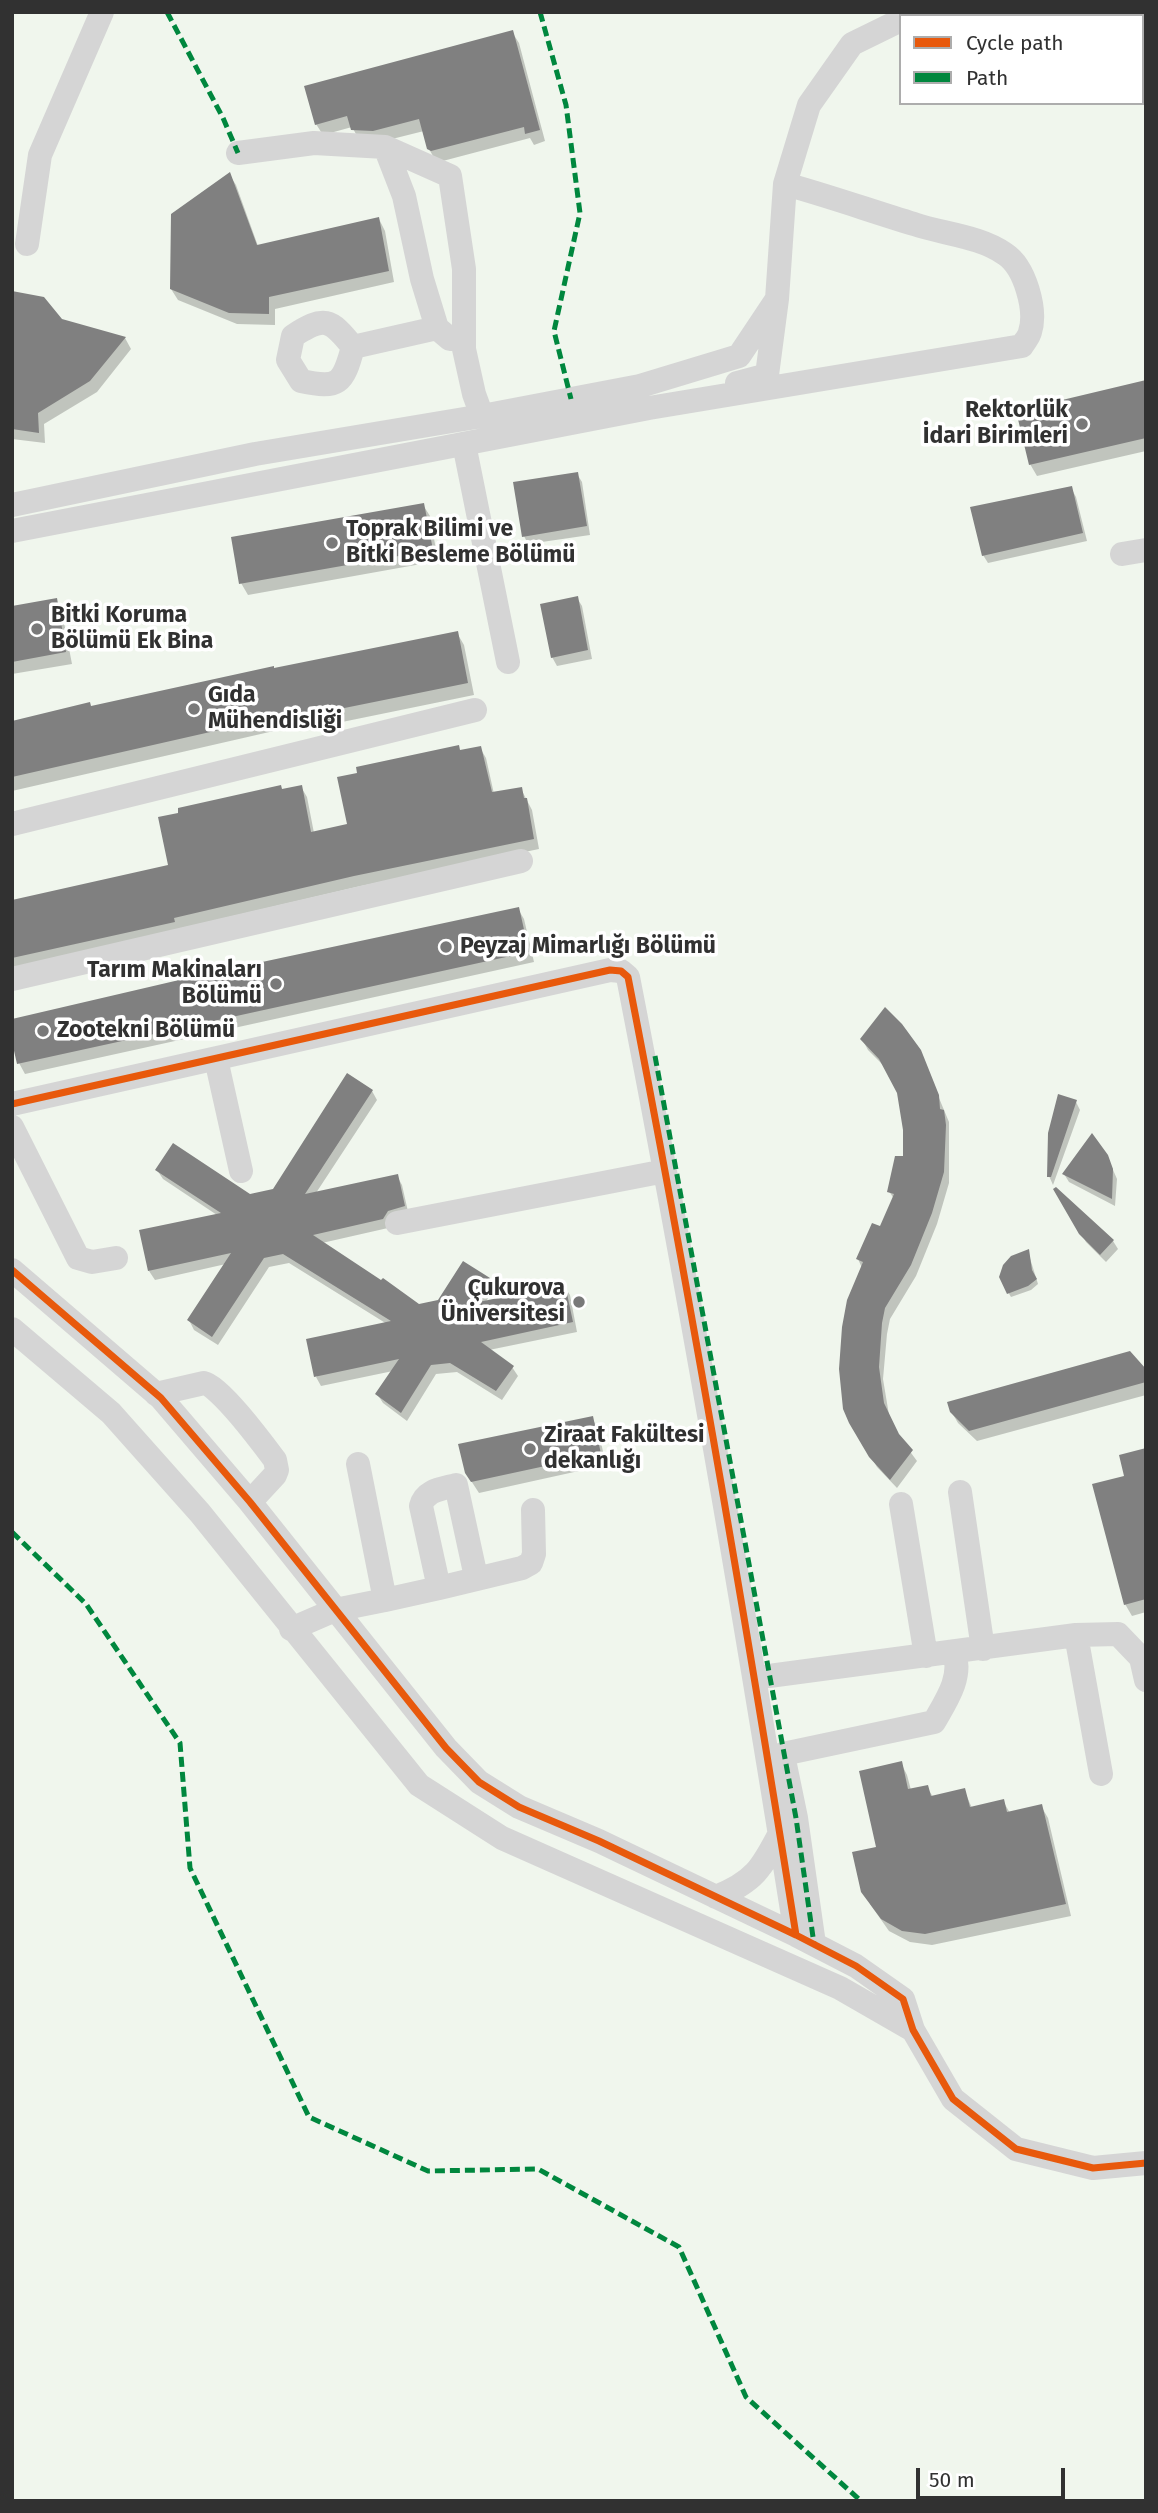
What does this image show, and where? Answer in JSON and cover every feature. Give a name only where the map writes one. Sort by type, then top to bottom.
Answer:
[{"type":"street","points":[[27,244],[40,155],[102,12]]},
{"type":"street","points":[[649,408],[766,374],[777,299],[786,184],[809,105],[852,44],[899,21]]},
{"type":"street","points":[[238,153],[314,143],[385,147],[450,176],[464,269],[464,349],[482,416]]},
{"type":"street","points":[[385,147],[404,195],[422,279],[437,328],[464,349]]},
{"type":"street","points":[[12,531],[649,408],[1022,346],[1030,332],[1029,292],[1019,268],[1006,254],[975,240],[916,225],[786,184]]},
{"type":"street","points":[[12,505],[255,454],[640,386],[739,356],[777,299]]},
{"type":"street","points":[[353,347],[437,328]]},
{"type":"street","points":[[464,444],[508,662]]},
{"type":"street","points":[[12,824],[475,710]]},
{"type":"street","points":[[12,979],[521,861]]},
{"type":"street","points":[[12,1104],[610,970],[621,971],[628,977],[717,1454],[780,1833],[805,1939]]},
{"type":"street","points":[[655,1056],[796,1818],[805,1939]]},
{"type":"street","points":[[215,1059],[241,1171]]},
{"type":"street","points":[[12,1128],[78,1258],[92,1262],[116,1258]]},
{"type":"street","points":[[397,1223],[666,1171]]},
{"type":"street","points":[[12,1270],[156,1394],[250,1502],[446,1748],[479,1782],[519,1807],[599,1841],[856,1966],[903,1999],[913,2030],[953,2099],[1016,2149],[1093,2168],[1146,2163]]},
{"type":"street","points":[[12,1329],[111,1413],[200,1513],[419,1785],[502,1838],[840,1988],[913,2030]]},
{"type":"street","points":[[156,1394],[204,1383],[211,1384],[223,1396],[275,1460],[275,1475],[250,1502]]},
{"type":"street","points":[[358,1464],[386,1600]]},
{"type":"street","points":[[439,1588],[421,1506],[429,1493],[456,1485],[476,1577]]},
{"type":"street","points":[[960,1492],[983,1649]]},
{"type":"street","points":[[901,1504],[926,1656]]},
{"type":"street","points":[[291,1629],[335,1610],[522,1568],[531,1563],[534,1545],[533,1510]]},
{"type":"street","points":[[769,1676],[1076,1635],[1118,1634],[1142,1658],[1146,1680]]},
{"type":"street","points":[[1076,1635],[1101,1774]]},
{"type":"street","points":[[783,1755],[934,1722],[954,1686],[957,1660],[954,1652]]},
{"type":"street","points":[[716,1897],[745,1883],[762,1868],[780,1833]]},
{"type":"shaded area","name":"Çukurova Üniversitesi","points":[[12,12],[1146,12],[1146,2501],[12,2501]]},
{"type":"building","points":[[513,30],[540,130],[525,134],[524,127],[431,151],[427,149],[419,119],[373,131],[351,130],[347,116],[315,125],[304,86]]},
{"type":"building","points":[[230,172],[257,245],[379,217],[389,271],[269,297],[269,314],[229,313],[170,289],[171,214]]},
{"type":"building","points":[[12,291],[44,297],[62,319],[126,337],[90,381],[38,413],[39,433],[12,429]]},
{"type":"building","name":"Rektorlük İdari Birimleri","points":[[1146,380],[1146,438],[1029,465],[1016,411]]},
{"type":"building","points":[[578,472],[587,526],[522,537],[513,482]]},
{"type":"building","points":[[1072,486],[1083,533],[982,556],[970,507]]},
{"type":"building","name":"Toprak Bilimi ve Bitki Besleme Bölümü","points":[[424,503],[433,550],[239,584],[231,537]]},
{"type":"building","points":[[578,596],[588,650],[551,658],[540,604]]},
{"type":"building","name":"Bitki Koruma Bölümü Ek Bina","points":[[57,598],[66,652],[12,662],[12,606]]},
{"type":"building","points":[[458,631],[468,683],[295,718],[294,713],[12,777],[12,721],[90,702],[91,706],[274,666]]},
{"type":"building","points":[[459,745],[460,750],[481,746],[492,792],[522,787],[524,798],[527,798],[534,839],[354,876],[174,918],[175,922],[12,958],[12,900],[168,865],[158,817],[178,813],[178,808],[281,785],[282,789],[302,785],[311,832],[347,824],[337,777],[357,773],[356,767]]},
{"type":"building","points":[[519,907],[529,952],[17,1064],[12,1042],[12,1019],[192,977]]},
{"type":"building","points":[[885,1007],[902,1024],[921,1050],[939,1095],[940,1109],[944,1110],[946,1125],[944,1172],[932,1213],[911,1265],[885,1308],[882,1323],[879,1367],[884,1403],[899,1434],[913,1450],[890,1480],[869,1457],[849,1423],[843,1409],[839,1369],[847,1300],[863,1262],[856,1259],[872,1223],[880,1226],[894,1194],[887,1192],[895,1156],[903,1156],[903,1130],[897,1093],[879,1059],[860,1039]]},
{"type":"building","points":[[347,1073],[373,1090],[305,1194],[398,1174],[405,1206],[388,1211],[383,1219],[313,1235],[381,1280],[383,1278],[419,1304],[438,1300],[463,1261],[490,1278],[474,1303],[565,1284],[573,1322],[481,1342],[514,1366],[496,1391],[450,1363],[431,1365],[401,1413],[375,1394],[399,1359],[314,1377],[306,1339],[391,1321],[283,1254],[264,1258],[212,1337],[187,1320],[231,1253],[148,1271],[139,1230],[221,1213],[155,1170],[173,1143],[250,1194],[273,1189]]},
{"type":"building","points":[[1058,1094],[1077,1100],[1051,1177],[1047,1177],[1048,1133]]},
{"type":"building","points":[[1092,1133],[1108,1155],[1113,1169],[1112,1199],[1062,1174]]},
{"type":"building","points":[[1056,1187],[1114,1240],[1100,1255],[1079,1234],[1053,1189]]},
{"type":"building","points":[[1029,1249],[1032,1270],[1037,1279],[1028,1286],[1007,1294],[999,1277],[1003,1265],[1011,1256]]},
{"type":"building","points":[[1130,1351],[1146,1369],[1146,1382],[969,1431],[950,1412],[947,1402]]},
{"type":"building","name":"Ziraat Fakültesi dekanlığı","points":[[593,1416],[601,1454],[471,1482],[465,1473],[458,1444]]},
{"type":"building","points":[[1146,1448],[1146,1599],[1124,1605],[1092,1484],[1124,1476],[1119,1455]]},
{"type":"building","points":[[902,1761],[908,1789],[928,1785],[931,1796],[965,1788],[970,1807],[1004,1799],[1007,1812],[1042,1804],[1066,1904],[925,1934],[902,1931],[881,1919],[861,1892],[852,1852],[876,1847],[859,1771]]},
{"type":"marked path","points":[[167,12],[223,118],[238,153]]},
{"type":"marked path","points":[[540,12],[566,105],[580,213],[554,331],[571,399]]},
{"type":"marked path","points":[[655,1056],[796,1818],[814,1944]]},
{"type":"marked path","points":[[12,1532],[86,1604],[180,1743],[190,1868],[309,2117],[428,2171],[538,2169],[679,2247],[746,2397],[861,2501]]},
{"type":"cycle path","points":[[12,1104],[610,970],[621,971],[628,977],[716,1455],[796,1935]]},
{"type":"cycle path","points":[[12,1270],[161,1398],[250,1502],[446,1748],[479,1782],[519,1807],[599,1841],[856,1966],[903,1999],[913,2030],[953,2099],[1016,2149],[1093,2168],[1146,2163]]},
{"type":"place","name":"Rektorlük İdari Birimleri","points":[[1082,424]]},
{"type":"place","name":"Toprak Bilimi ve Bitki Besleme Bölümü","points":[[332,543]]},
{"type":"place","name":"Bitki Koruma Bölümü Ek Bina","points":[[37,629]]},
{"type":"place","name":"Gıda Mühendisliği","points":[[194,709]]},
{"type":"place","name":"Peyzaj Mimarlığı Bölümü","points":[[446,947]]},
{"type":"place","name":"Tarım Makinaları Bölümü","points":[[276,984]]},
{"type":"place","name":"Zootekni Bölümü","points":[[43,1031]]},
{"type":"place","name":"Çukurova Üniversitesi","points":[[579,1302]]},
{"type":"place","name":"Ziraat Fakültesi dekanlığı","points":[[530,1449]]}]
